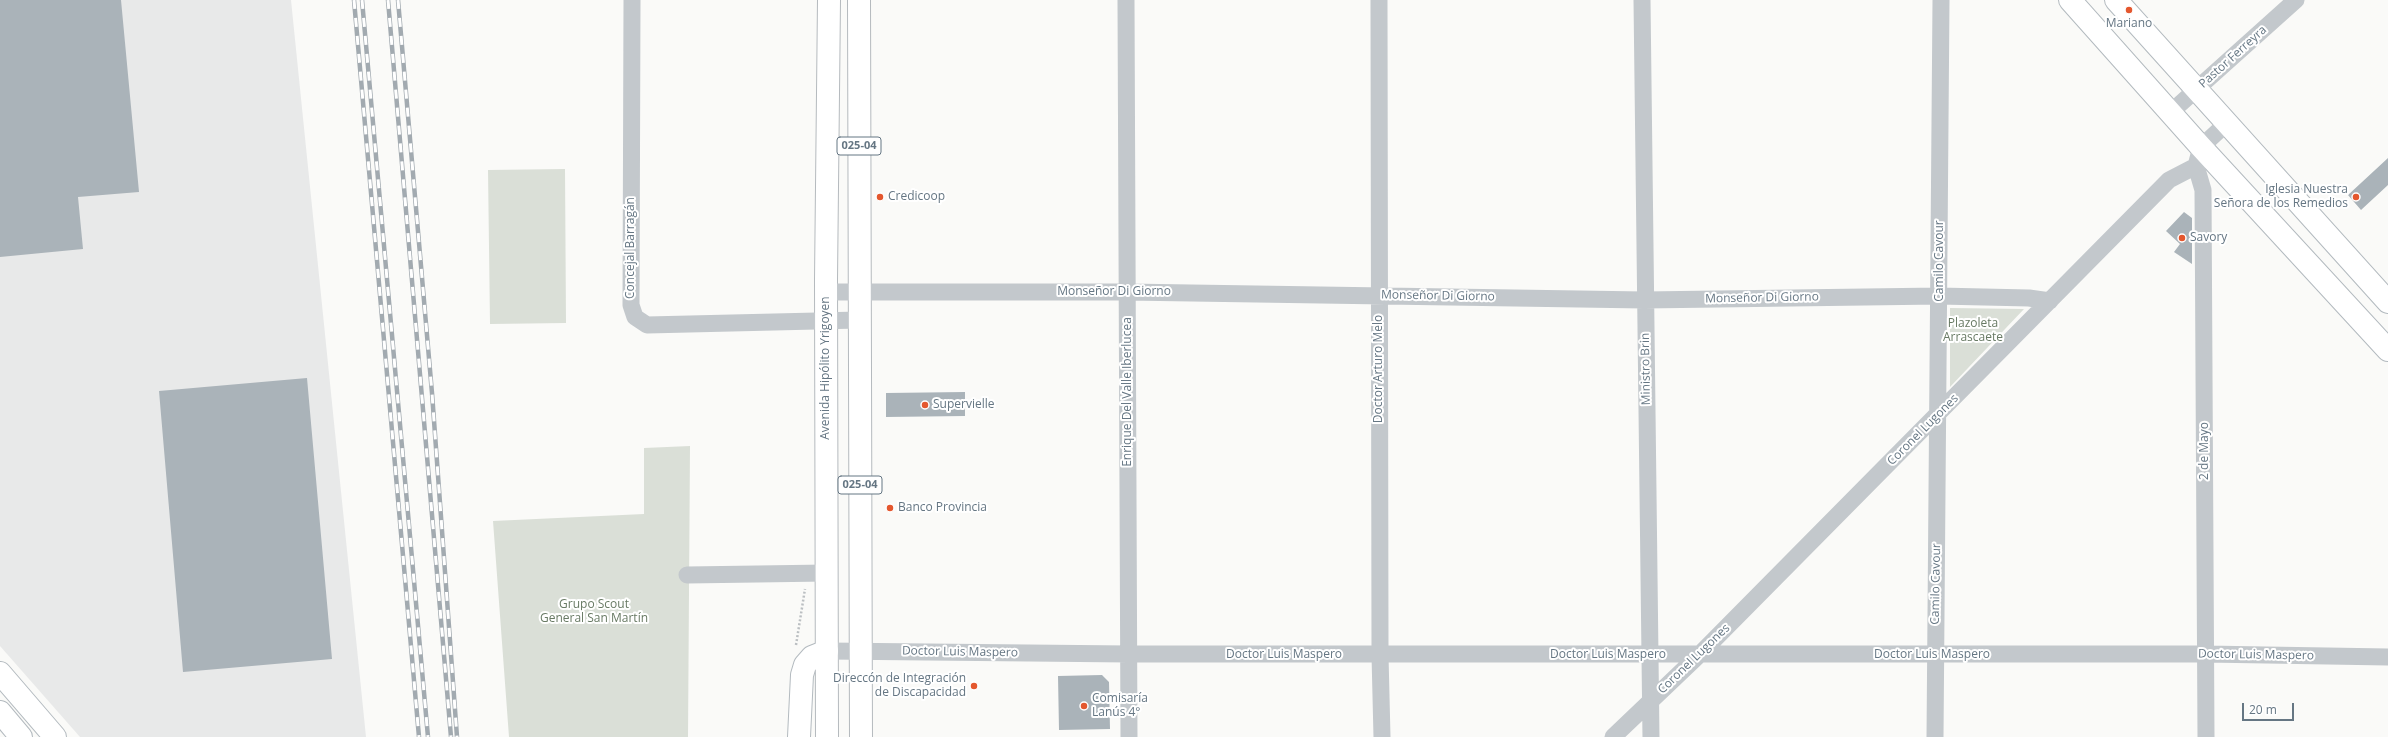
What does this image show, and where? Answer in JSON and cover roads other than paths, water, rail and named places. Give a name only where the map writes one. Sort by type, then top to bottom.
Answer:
[{"type":"main road","name":"Avenida Hipólito Yrigoyen","points":[[827,737],[826,292],[829,0]]},
{"type":"main road","name":"025-04","points":[[859,0],[859,292],[862,650],[861,737]]},
{"type":"main road","points":[[2070,0],[2170,113],[2198,156],[2388,350]]},
{"type":"main road","points":[[2116,0],[2388,302]]},
{"type":"main road","points":[[799,737],[802,675],[805,665],[812,657],[827,651]]},
{"type":"main road","points":[[0,673],[55,737]]},
{"type":"main road","points":[[0,712],[21,737]]},
{"type":"street","name":"Concejal Barragán","points":[[632,0],[631,305],[635,317],[647,325],[860,320]]},
{"type":"street","name":"Enrique Del Valle Iberlucea","points":[[1126,0],[1129,737]]},
{"type":"street","name":"Doctor Arturo Melo","points":[[1379,0],[1380,655],[1382,737]]},
{"type":"street","name":"Ministro Brin","points":[[1642,0],[1644,300],[1651,655],[1651,737]]},
{"type":"street","name":"Camilo Cavour","points":[[1935,737],[1939,414],[1941,0]]},
{"type":"street","name":"Pastor Ferreyra","points":[[2170,113],[2296,0]]},
{"type":"street","name":"Coronel Lugones","points":[[1613,737],[1700,654],[2169,180],[2198,156],[2227,123]]},
{"type":"street","name":"2 de Mayo","points":[[2198,156],[2203,190],[2206,737]]},
{"type":"street","name":"Monseñor Di Giorno","points":[[826,292],[1128,292],[1644,300],[1939,296],[2029,298],[2050,301]]},
{"type":"street","points":[[687,575],[827,573]]},
{"type":"street","name":"Doctor Luis Maspero","points":[[827,651],[862,650],[1129,654],[1380,655],[2206,654],[2388,657]]},
{"type":"railway","points":[[354,0],[419,737]]},
{"type":"railway","points":[[362,0],[428,737]]},
{"type":"railway","points":[[388,0],[451,737]]},
{"type":"railway","points":[[398,0],[432,393],[457,737]]},
{"type":"place","name":"Mariano","points":[[2129,10]]},
{"type":"place","name":"Credicoop","points":[[880,197]]},
{"type":"place","name":"Iglesia Nuestra Señora de los Remedios","points":[[2356,197]]},
{"type":"place","name":"Savory","points":[[2182,238]]},
{"type":"place","name":"Supervielle","points":[[925,405]]},
{"type":"place","name":"Banco Provincia","points":[[890,508]]},
{"type":"place","name":"Direccón de Integración de Discapacidad","points":[[974,686]]},
{"type":"place","name":"Comisaría Lanús 4°","points":[[1084,706]]},
{"type":"park label","name":"Plazoleta Arrascaete","points":[[1973,331]]},
{"type":"park label","name":"Grupo Scout General San Martín","points":[[594,612]]}]
